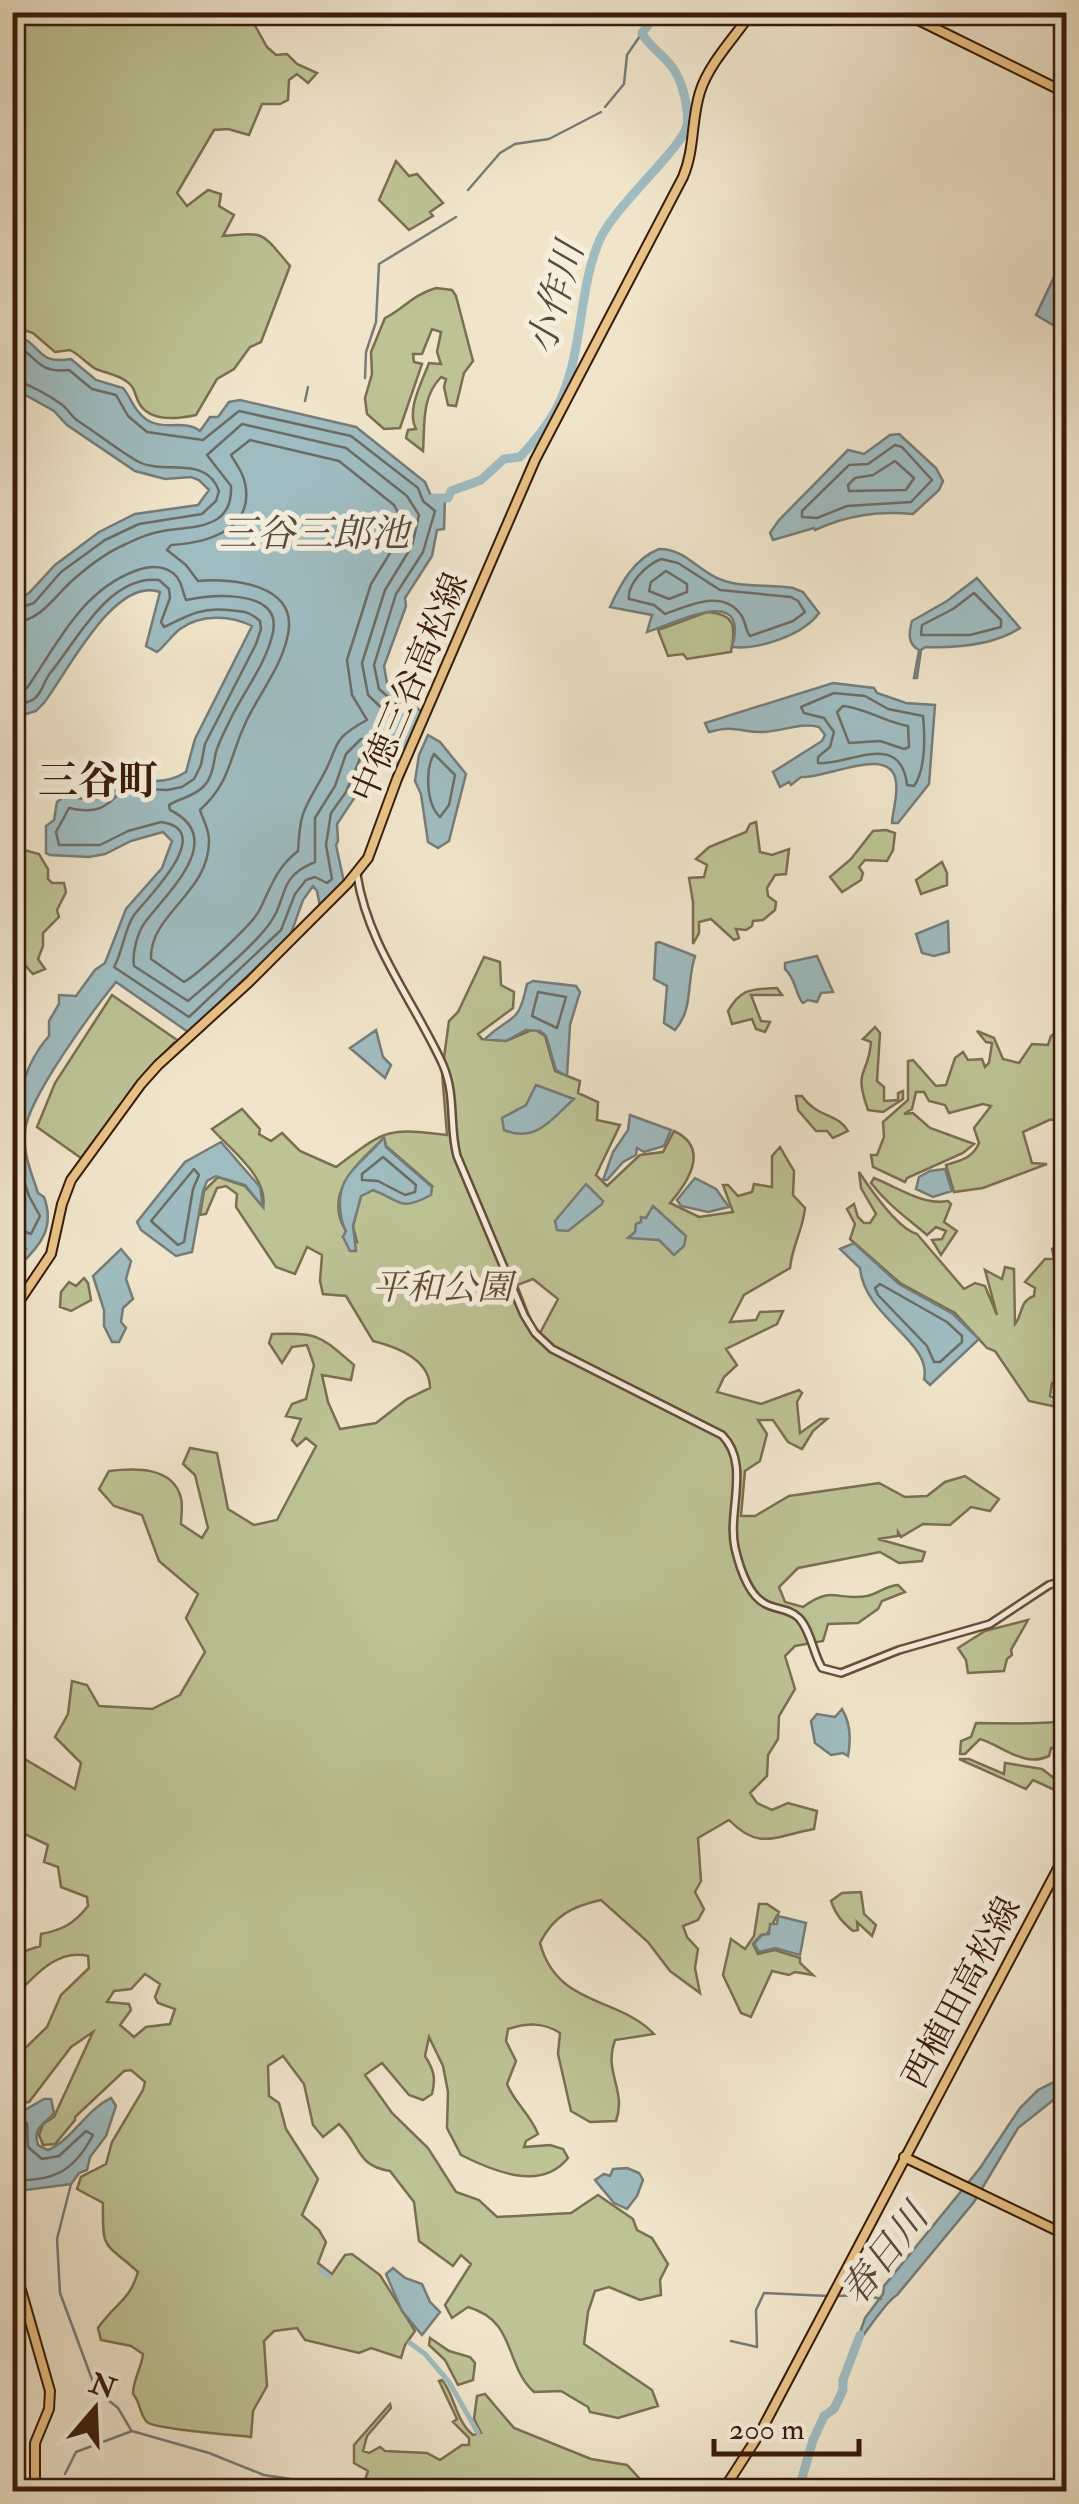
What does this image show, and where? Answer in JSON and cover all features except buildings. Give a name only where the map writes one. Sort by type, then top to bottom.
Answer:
[{"type":"main road","name":"中徳三谷高松線","points":[[12,1312],[52,1254],[71,1180],[141,1084],[249,982],[356,873],[372,851],[397,779],[534,460],[683,177],[693,146],[702,84],[752,12]]},
{"type":"main road","points":[[902,12],[1066,92]]},
{"type":"main road","name":"西植田高松線","points":[[722,2492],[760,2433],[1066,1853]]},
{"type":"main road","points":[[904,2157],[1066,2235]]},
{"type":"main road","points":[[12,2274],[21,2290],[50,2391],[49,2409],[35,2442],[36,2492]]},
{"type":"street","points":[[356,873],[372,934],[444,1066],[452,1096],[457,1156],[530,1327],[552,1349],[722,1435],[730,1443],[736,1460],[734,1539],[742,1568],[758,1598],[803,1622],[822,1668],[841,1673],[887,1654],[990,1624],[1050,1585],[1066,1580]]},
{"type":"green space","points":[[13,12],[248,13],[267,47],[276,55],[287,54],[297,64],[317,73],[308,83],[297,74],[289,80],[288,100],[262,104],[249,135],[214,130],[177,193],[187,206],[208,190],[221,194],[219,206],[234,215],[223,236],[262,237],[290,266],[261,342],[250,347],[234,369],[217,379],[196,415],[172,418],[149,413],[123,379],[96,369],[70,350],[55,352],[33,333],[13,326]]},
{"type":"green space","points":[[396,161],[409,176],[417,174],[443,203],[430,212],[433,216],[409,230],[379,200]]},
{"type":"green space","points":[[436,288],[452,290],[456,296],[473,361],[464,373],[456,406],[448,405],[446,379],[441,377],[430,394],[423,451],[406,438],[408,430],[416,429],[414,405],[429,363],[441,364],[437,352],[441,332],[432,329],[422,354],[413,354],[414,362],[422,364],[400,428],[384,429],[367,414],[365,398],[372,374],[371,352],[385,318]]},
{"type":"green space","points":[[707,612],[724,616],[732,623],[731,652],[687,659],[683,654],[668,656],[658,630]]},
{"type":"green space","points":[[756,822],[760,852],[772,855],[789,849],[786,874],[775,875],[767,888],[768,896],[776,902],[775,910],[763,920],[753,921],[746,930],[736,929],[739,938],[734,940],[711,919],[699,922],[693,944],[689,878],[704,877],[707,865],[696,859],[709,847],[746,832]]},
{"type":"green space","points":[[873,831],[895,833],[887,861],[865,860],[859,867],[863,873],[861,880],[842,892],[830,877],[851,859]]},
{"type":"green space","points":[[13,847],[39,854],[48,869],[48,879],[64,883],[66,892],[57,910],[59,917],[43,933],[38,959],[45,969],[33,974],[13,952]]},
{"type":"green space","points":[[942,862],[947,885],[921,894],[916,880]]},
{"type":"green space","name":"平和公園","points":[[484,957],[500,962],[501,985],[514,992],[513,1008],[478,1034],[482,1039],[506,1041],[534,1029],[545,1036],[555,1071],[580,1081],[578,1093],[598,1102],[597,1120],[620,1125],[596,1175],[607,1186],[640,1155],[663,1152],[674,1131],[685,1138],[694,1155],[684,1185],[670,1203],[699,1217],[733,1212],[723,1185],[738,1196],[752,1192],[754,1184],[772,1187],[772,1156],[780,1147],[794,1171],[793,1195],[805,1208],[790,1268],[744,1295],[730,1322],[756,1320],[760,1312],[783,1311],[777,1324],[726,1349],[737,1365],[724,1377],[717,1392],[761,1404],[799,1390],[800,1433],[820,1419],[827,1419],[813,1431],[802,1449],[788,1442],[773,1420],[758,1420],[767,1434],[760,1461],[745,1471],[741,1516],[755,1516],[789,1496],[879,1483],[905,1497],[927,1496],[945,1482],[965,1476],[999,1499],[990,1511],[971,1507],[950,1525],[923,1524],[901,1537],[898,1532],[898,1536],[878,1539],[925,1552],[922,1561],[899,1563],[880,1552],[798,1568],[779,1587],[785,1602],[803,1607],[828,1595],[867,1596],[898,1585],[905,1592],[882,1601],[878,1609],[858,1623],[828,1624],[823,1641],[795,1646],[785,1656],[795,1689],[779,1716],[778,1739],[768,1755],[767,1776],[750,1793],[757,1803],[772,1810],[788,1803],[817,1811],[814,1829],[768,1839],[749,1835],[729,1820],[698,1838],[701,1881],[695,1892],[704,1909],[698,1920],[683,1926],[698,1949],[695,1968],[700,1993],[670,1971],[648,1942],[601,1900],[565,1914],[545,1934],[540,1943],[548,1964],[560,1979],[654,2034],[615,2040],[612,2062],[619,2100],[616,2121],[590,2122],[571,2111],[558,2054],[560,2033],[541,2025],[508,2029],[506,2041],[516,2061],[507,2084],[538,2134],[526,2141],[524,2147],[550,2145],[563,2149],[568,2158],[544,2174],[502,2172],[461,2155],[447,2128],[448,2092],[443,2066],[429,2037],[425,2056],[434,2083],[432,2094],[423,2100],[409,2095],[382,2063],[365,2075],[392,2113],[428,2148],[456,2192],[479,2200],[497,2217],[571,2213],[598,2195],[633,2219],[637,2230],[652,2238],[668,2264],[660,2280],[661,2295],[640,2300],[609,2287],[595,2291],[584,2344],[652,2390],[658,2406],[618,2418],[590,2412],[561,2391],[534,2392],[495,2322],[468,2307],[452,2318],[445,2305],[471,2264],[461,2255],[453,2266],[419,2241],[414,2202],[390,2171],[365,2159],[339,2124],[323,2137],[313,2125],[304,2084],[283,2056],[268,2066],[269,2096],[279,2103],[286,2129],[318,2179],[302,2215],[326,2242],[318,2263],[332,2274],[345,2255],[352,2254],[380,2275],[415,2331],[401,2358],[371,2348],[359,2353],[305,2340],[297,2328],[274,2331],[264,2341],[267,2386],[253,2411],[251,2437],[152,2425],[133,2394],[143,2354],[131,2346],[101,2340],[98,2328],[126,2296],[138,2272],[107,2244],[103,2203],[77,2189],[81,2177],[106,2164],[112,2142],[145,2082],[131,2070],[124,2071],[75,2117],[55,2144],[43,2145],[39,2135],[43,2124],[54,2117],[93,2032],[71,2047],[29,2102],[17,2104],[13,2097],[15,2058],[47,2027],[61,1995],[89,1968],[88,1956],[55,1960],[13,1998],[13,1955],[40,1946],[41,1934],[67,1925],[88,1906],[87,1897],[61,1887],[58,1867],[44,1862],[48,1845],[14,1829],[13,1777],[23,1758],[75,1789],[81,1763],[55,1737],[68,1714],[72,1681],[87,1685],[99,1706],[152,1709],[180,1695],[205,1652],[186,1618],[198,1594],[159,1561],[142,1515],[114,1506],[99,1489],[109,1471],[151,1471],[170,1480],[181,1498],[181,1524],[202,1538],[208,1528],[195,1475],[183,1464],[190,1448],[217,1453],[228,1509],[254,1525],[277,1520],[316,1446],[306,1438],[297,1446],[292,1440],[301,1419],[286,1416],[292,1404],[306,1399],[314,1365],[307,1345],[292,1347],[282,1363],[269,1343],[272,1334],[318,1338],[354,1365],[351,1380],[322,1375],[340,1429],[376,1423],[407,1399],[430,1388],[424,1369],[411,1356],[373,1341],[346,1296],[323,1294],[322,1255],[307,1247],[295,1274],[276,1267],[236,1207],[237,1194],[226,1186],[217,1188],[206,1214],[200,1215],[204,1191],[218,1177],[245,1186],[263,1207],[255,1175],[212,1129],[242,1109],[260,1129],[259,1134],[271,1141],[282,1133],[300,1151],[336,1167],[386,1134],[447,1135],[442,1072],[449,1021],[458,1012]],"holes":[[[384,1138],[386,1146],[432,1186],[382,1193],[373,1190],[361,1196],[353,1226],[357,1242],[343,1237],[346,1231],[338,1204],[341,1191],[355,1168]],[[533,1279],[558,1299],[540,1333],[533,1326],[517,1285]],[[145,1974],[160,1984],[155,1997],[158,2003],[175,2009],[170,2024],[146,2027],[134,2037],[120,2025],[131,2010],[129,2004],[107,2002],[114,1991],[131,1989]]]},
{"type":"green space","points":[[777,988],[782,995],[751,995],[761,1021],[770,1022],[765,1032],[756,1029],[752,1019],[732,1024],[728,1011],[738,998],[748,991]]},
{"type":"green space","points":[[112,995],[177,1040],[148,1069],[81,1158],[37,1127],[55,1083]]},
{"type":"green space","points":[[1064,1026],[1066,1062],[1059,1061],[1067,1090],[1063,1119],[1049,1120],[1023,1132],[1032,1163],[1047,1164],[983,1188],[954,1192],[946,1165],[973,1152],[979,1143],[974,1128],[991,1106],[983,1104],[949,1113],[945,1105],[929,1101],[924,1092],[916,1092],[912,1109],[904,1114],[913,1113],[930,1128],[974,1144],[905,1182],[873,1167],[871,1155],[877,1155],[884,1137],[883,1122],[908,1100],[908,1061],[913,1060],[936,1086],[946,1085],[955,1058],[963,1052],[968,1060],[982,1059],[985,1067],[989,1063],[992,1043],[977,1031],[994,1038],[1003,1059],[1019,1063],[1032,1044],[1048,1045],[1051,1036]]},
{"type":"green space","points":[[875,1027],[880,1033],[877,1081],[884,1087],[884,1101],[898,1100],[898,1093],[903,1091],[903,1099],[883,1112],[868,1110],[862,1086],[871,1042],[863,1039]]},
{"type":"green space","points":[[796,1096],[802,1096],[848,1131],[833,1138],[827,1131],[816,1131],[798,1110]]},
{"type":"green space","points":[[859,1172],[893,1217],[917,1234],[964,1289],[975,1283],[985,1286],[997,1315],[985,1270],[1002,1279],[1005,1267],[1014,1269],[1015,1324],[1026,1301],[1034,1296],[1035,1288],[1025,1282],[1045,1259],[1054,1259],[1052,1249],[1066,1238],[1066,1349],[1056,1357],[1066,1376],[1064,1381],[1052,1383],[1050,1396],[1060,1400],[1057,1407],[1029,1401],[995,1351],[987,1348],[955,1313],[900,1283],[850,1239],[855,1224],[847,1209],[854,1204],[864,1223],[870,1223],[876,1214],[861,1188]]},
{"type":"green space","points":[[874,1178],[920,1198],[951,1204],[944,1222],[957,1231],[941,1255],[932,1240],[942,1239],[946,1231],[936,1227],[927,1235],[884,1198],[871,1183]]},
{"type":"green space","points":[[84,1278],[91,1300],[71,1311],[60,1307],[61,1292],[69,1282],[76,1286]]},
{"type":"green space","points":[[1028,1620],[1004,1671],[968,1673],[958,1648],[985,1631]]},
{"type":"green space","points":[[1066,1721],[1066,1750],[1051,1748],[1049,1756],[1040,1759],[1022,1758],[980,1739],[960,1754],[961,1741],[971,1737],[976,1723]]},
{"type":"green space","points":[[959,1759],[969,1759],[1004,1774],[1005,1763],[1042,1769],[1062,1784],[1066,1778],[1066,1795],[1033,1780],[1026,1789]]},
{"type":"green space","points":[[861,1892],[864,1914],[876,1925],[872,1936],[857,1922],[858,1930],[849,1928],[831,1901],[842,1893]]},
{"type":"green space","points":[[759,1904],[779,1912],[767,1934],[753,1944],[758,1954],[775,1950],[800,1958],[800,1963],[813,1975],[772,1971],[751,2017],[741,2013],[723,1975],[731,1939],[745,1949],[754,1936]]},
{"type":"green space","points":[[430,2338],[449,2351],[470,2357],[475,2363],[473,2380],[458,2385],[445,2360],[429,2345]]},
{"type":"green space","points":[[442,2380],[462,2422],[473,2435],[481,2433],[474,2419],[477,2396],[485,2394],[514,2428],[591,2459],[627,2465],[640,2479],[644,2491],[578,2492],[565,2488],[562,2492],[369,2491],[365,2480],[368,2471],[354,2463],[354,2445],[390,2404],[391,2408],[367,2436],[363,2451],[369,2453],[380,2447],[385,2451],[427,2453],[440,2460],[462,2445],[469,2445],[469,2438],[453,2422],[457,2419],[439,2381]]},
{"type":"water","points":[[1066,252],[1066,308],[1055,326],[1036,315]]},
{"type":"water","name":"三谷三郎池","points":[[13,334],[51,359],[71,359],[96,380],[123,388],[139,413],[160,425],[188,426],[200,431],[229,402],[240,400],[356,427],[425,482],[431,496],[445,497],[444,529],[437,530],[432,556],[405,598],[406,606],[384,666],[387,683],[422,712],[398,769],[370,760],[355,797],[337,824],[336,845],[344,882],[320,906],[313,886],[303,900],[290,936],[188,1032],[116,982],[63,1055],[29,1116],[24,1139],[26,1155],[48,1217],[40,1243],[20,1265],[24,1269],[13,1291],[13,1248],[21,1252],[26,1249],[14,1226],[13,1209],[15,1124],[22,1086],[37,1051],[49,1036],[49,1021],[59,1004],[59,995],[76,996],[105,963],[126,909],[162,868],[172,841],[163,832],[105,854],[50,855],[46,853],[46,826],[54,820],[57,802],[65,796],[102,797],[117,774],[152,781],[186,772],[195,739],[252,626],[225,618],[197,621],[180,629],[157,652],[146,646],[160,592],[143,591],[125,599],[92,632],[36,711],[13,718],[13,603],[99,532],[135,514],[198,505],[209,490],[191,477],[165,479],[135,471],[67,425],[54,411],[13,388]]},
{"type":"water","points":[[899,434],[936,468],[943,481],[939,490],[913,514],[863,515],[773,540],[770,533],[779,520],[848,450],[864,454],[890,435]]},
{"type":"water","points":[[659,549],[677,553],[730,582],[803,592],[819,613],[792,634],[755,646],[732,647],[735,627],[730,616],[720,611],[690,616],[647,632],[652,615],[610,607],[635,565]]},
{"type":"water","points":[[977,578],[1020,628],[986,642],[925,647],[914,678],[919,650],[911,641],[912,621]]},
{"type":"water","points":[[833,683],[874,688],[877,693],[906,703],[935,705],[929,784],[898,823],[892,823],[896,782],[892,771],[883,765],[801,777],[780,787],[773,772],[822,741],[825,735],[819,727],[709,732],[705,723]]},
{"type":"water","points":[[428,735],[440,742],[466,774],[449,841],[438,848],[428,842],[421,794],[415,781],[419,755]]},
{"type":"water","points":[[948,921],[949,952],[934,956],[922,953],[916,934]]},
{"type":"water","points":[[659,942],[695,956],[687,1004],[675,1030],[664,1023],[667,986],[654,979]]},
{"type":"water","points":[[817,956],[833,992],[821,993],[817,1002],[803,1003],[785,963]]},
{"type":"water","points":[[533,981],[576,986],[580,992],[570,1025],[567,1076],[556,1070],[546,1036],[540,1031],[526,1030],[506,1041],[485,1039],[513,1018],[527,984]]},
{"type":"water","points":[[376,1030],[383,1057],[391,1065],[385,1078],[350,1048]]},
{"type":"water","points":[[536,1085],[574,1099],[535,1131],[526,1134],[504,1130],[502,1118],[526,1105]]},
{"type":"water","points":[[630,1115],[671,1130],[664,1146],[644,1152],[637,1148],[636,1155],[603,1180],[613,1152],[628,1130]]},
{"type":"water","points":[[384,1137],[386,1147],[432,1187],[431,1195],[406,1204],[373,1190],[361,1196],[353,1226],[356,1251],[350,1251],[343,1237],[346,1231],[341,1194],[354,1168]]},
{"type":"water","points":[[221,1142],[260,1187],[263,1207],[245,1185],[216,1176],[207,1181],[192,1252],[176,1256],[141,1230],[137,1222],[185,1162]]},
{"type":"water","points":[[945,1169],[952,1191],[933,1197],[916,1189],[919,1177]]},
{"type":"water","points":[[695,1178],[716,1189],[729,1207],[708,1212],[681,1206],[677,1200]]},
{"type":"water","points":[[586,1184],[602,1204],[568,1231],[557,1230],[555,1221]]},
{"type":"water","points":[[653,1206],[686,1236],[684,1246],[674,1255],[659,1240],[628,1238]]},
{"type":"water","points":[[854,1243],[899,1284],[953,1314],[979,1339],[930,1385],[924,1379],[918,1353],[873,1301],[860,1268],[840,1249]]},
{"type":"water","points":[[121,1249],[131,1261],[126,1279],[133,1299],[123,1308],[121,1322],[126,1328],[119,1342],[112,1342],[104,1326],[104,1310],[93,1276]]},
{"type":"water","points":[[842,1709],[849,1731],[848,1756],[831,1755],[815,1743],[811,1721],[817,1714],[835,1717]]},
{"type":"water","points":[[778,1916],[806,1923],[800,1955],[775,1948],[759,1952],[754,1944],[762,1935],[769,1934],[770,1924],[777,1924]]},
{"type":"water","points":[[1066,2076],[1066,2090],[1018,2128],[974,2202],[855,2347],[865,2318],[883,2294],[884,2286],[980,2168],[1020,2108],[1038,2090]]},
{"type":"water","points":[[111,2098],[116,2106],[106,2136],[90,2157],[87,2170],[79,2173],[71,2184],[18,2191],[13,2187],[13,2107],[23,2111],[51,2099],[54,2113],[37,2134],[38,2145],[48,2150]]},
{"type":"water","points":[[627,2168],[639,2173],[643,2180],[627,2209],[614,2203],[595,2180],[604,2174],[610,2176],[613,2169]]},
{"type":"water","points":[[393,2268],[422,2284],[430,2302],[440,2312],[422,2335],[402,2311],[386,2274]]},
{"type":"waterway","name":"小作川","points":[[433,498],[448,498],[451,491],[481,480],[504,459],[520,457],[560,402],[600,239],[675,147],[687,125],[679,78],[642,33],[658,12]]},
{"type":"waterway","points":[[605,107],[624,84],[627,55],[642,33]]},
{"type":"waterway","points":[[468,190],[500,153],[515,144],[549,139],[601,112]]},
{"type":"waterway","points":[[365,378],[366,352],[376,322],[379,264],[456,217]]},
{"type":"waterway","points":[[305,401],[308,387]]},
{"type":"waterway","points":[[71,2184],[57,2239],[60,2293],[96,2390],[118,2408],[131,2430]]},
{"type":"waterway","points":[[321,2270],[328,2276]]},
{"type":"waterway","points":[[731,2341],[757,2347],[756,2310],[764,2293],[828,2296]]},
{"type":"waterway","points":[[836,2296],[881,2299]]},
{"type":"waterway","name":"春日川","points":[[798,2492],[813,2440],[843,2390],[860,2335]]},
{"type":"waterway","points":[[410,2343],[449,2382],[478,2433]]},
{"type":"waterway","points":[[65,2474],[76,2452],[132,2431],[209,2453],[264,2475],[344,2487],[348,2492]]},
{"type":"waterway","points":[[44,2481],[60,2479]]},
{"type":"district","name":"三谷町","points":[[98,780]]}]
